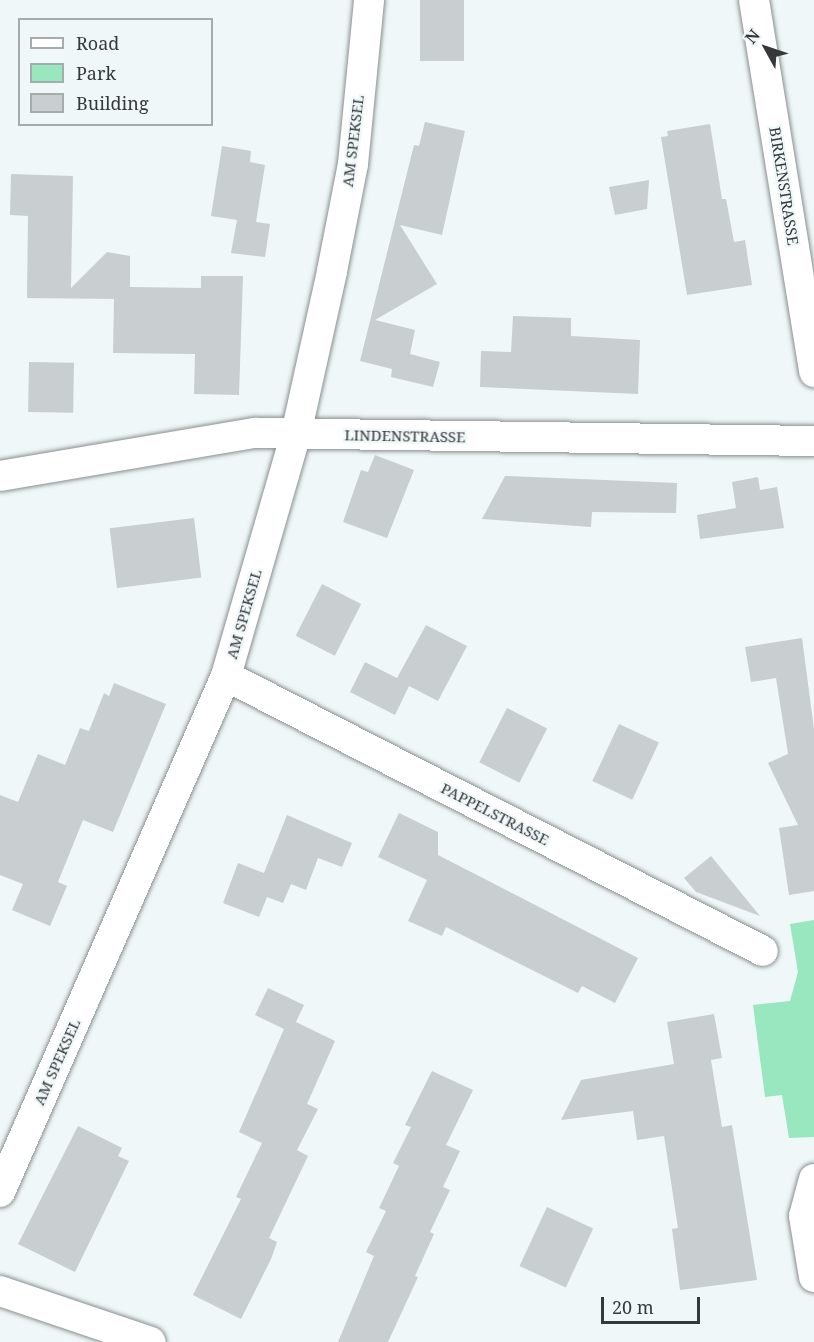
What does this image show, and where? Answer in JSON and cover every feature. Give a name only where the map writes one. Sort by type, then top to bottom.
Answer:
[{"type":"street","name":"AM SPEKSEL","points":[[0,1192],[226,676],[296,434],[353,164],[369,0]]},
{"type":"street","name":"BIRKENSTRASSE","points":[[754,0],[814,372]]},
{"type":"street","name":"LINDENSTRASSE","points":[[0,476],[255,433],[814,441]]},
{"type":"street","name":"PAPPELSTRASSE","points":[[226,676],[763,951]]},
{"type":"street","points":[[814,1179],[804,1216],[814,1277]]},
{"type":"street","points":[[0,1291],[151,1342]]},
{"type":"green space","points":[[814,920],[814,1137],[789,1138],[782,1095],[765,1097],[753,1005],[790,1001],[798,972],[790,924]]},
{"type":"building","points":[[420,0],[464,0],[464,61],[420,61]]},
{"type":"building","points":[[425,122],[465,131],[442,235],[400,225],[437,284],[375,320],[415,330],[410,354],[440,362],[433,387],[391,377],[392,369],[360,361],[414,145],[419,146]]},
{"type":"building","points":[[710,124],[722,199],[726,199],[734,242],[745,240],[752,285],[687,295],[661,137],[668,136],[667,131]]},
{"type":"building","points":[[222,146],[251,151],[250,162],[265,165],[256,222],[270,224],[265,257],[231,253],[237,220],[211,216]]},
{"type":"building","points":[[11,174],[73,176],[71,288],[107,252],[130,256],[130,287],[201,288],[201,276],[243,276],[239,395],[194,394],[195,354],[113,353],[114,299],[27,298],[28,216],[10,215]]},
{"type":"building","points":[[649,180],[647,209],[615,215],[609,187]]},
{"type":"building","points":[[513,316],[571,318],[571,336],[640,340],[638,394],[480,387],[481,351],[511,352]]},
{"type":"building","points":[[29,362],[74,363],[73,413],[28,412]]},
{"type":"building","points":[[375,455],[414,470],[387,538],[343,522],[361,470],[368,472]]},
{"type":"building","points":[[505,476],[677,483],[676,513],[592,512],[591,527],[482,519]]},
{"type":"building","points":[[758,477],[760,490],[777,487],[784,528],[700,539],[697,515],[736,508],[732,482]]},
{"type":"building","points":[[194,518],[201,578],[117,588],[110,528]]},
{"type":"building","points":[[322,584],[361,604],[335,656],[296,636]]},
{"type":"building","points":[[426,625],[467,646],[438,701],[409,686],[395,715],[350,692],[365,662],[397,678]]},
{"type":"building","points":[[802,638],[814,729],[814,891],[789,895],[779,828],[798,825],[768,763],[788,754],[776,678],[751,682],[745,647]]},
{"type":"building","points":[[114,683],[166,704],[113,832],[83,820],[58,882],[67,886],[50,926],[12,910],[23,884],[0,875],[0,795],[18,802],[38,754],[65,765],[80,728],[89,731],[104,693],[109,696]]},
{"type":"building","points":[[507,708],[547,728],[519,783],[479,762]]},
{"type":"building","points":[[619,724],[659,743],[632,800],[592,781]]},
{"type":"building","points":[[399,813],[438,832],[438,855],[638,958],[615,1003],[582,986],[578,993],[446,927],[442,936],[408,921],[427,880],[378,857]]},
{"type":"building","points":[[287,815],[352,843],[342,867],[318,858],[306,890],[291,884],[283,903],[267,897],[259,917],[223,903],[238,863],[264,873]]},
{"type":"building","points":[[711,856],[760,916],[696,892],[684,878]]},
{"type":"building","points":[[268,988],[304,1005],[296,1022],[335,1041],[307,1104],[318,1109],[297,1150],[308,1156],[269,1238],[277,1242],[271,1259],[241,1319],[193,1295],[241,1199],[236,1197],[262,1143],[239,1132],[284,1029],[255,1015]]},
{"type":"building","points":[[714,1014],[722,1058],[711,1060],[722,1127],[732,1125],[757,1280],[680,1290],[672,1229],[678,1228],[664,1136],[637,1140],[633,1111],[561,1120],[581,1080],[674,1064],[667,1022]]},
{"type":"building","points":[[432,1071],[473,1090],[446,1145],[460,1151],[443,1187],[450,1190],[430,1232],[434,1234],[415,1276],[418,1277],[388,1342],[338,1342],[374,1256],[366,1252],[386,1211],[379,1208],[399,1166],[393,1163],[411,1127],[405,1125]]},
{"type":"building","points":[[78,1126],[122,1148],[118,1156],[129,1161],[75,1272],[18,1244]]},
{"type":"building","points":[[547,1207],[593,1229],[566,1287],[520,1266]]}]
